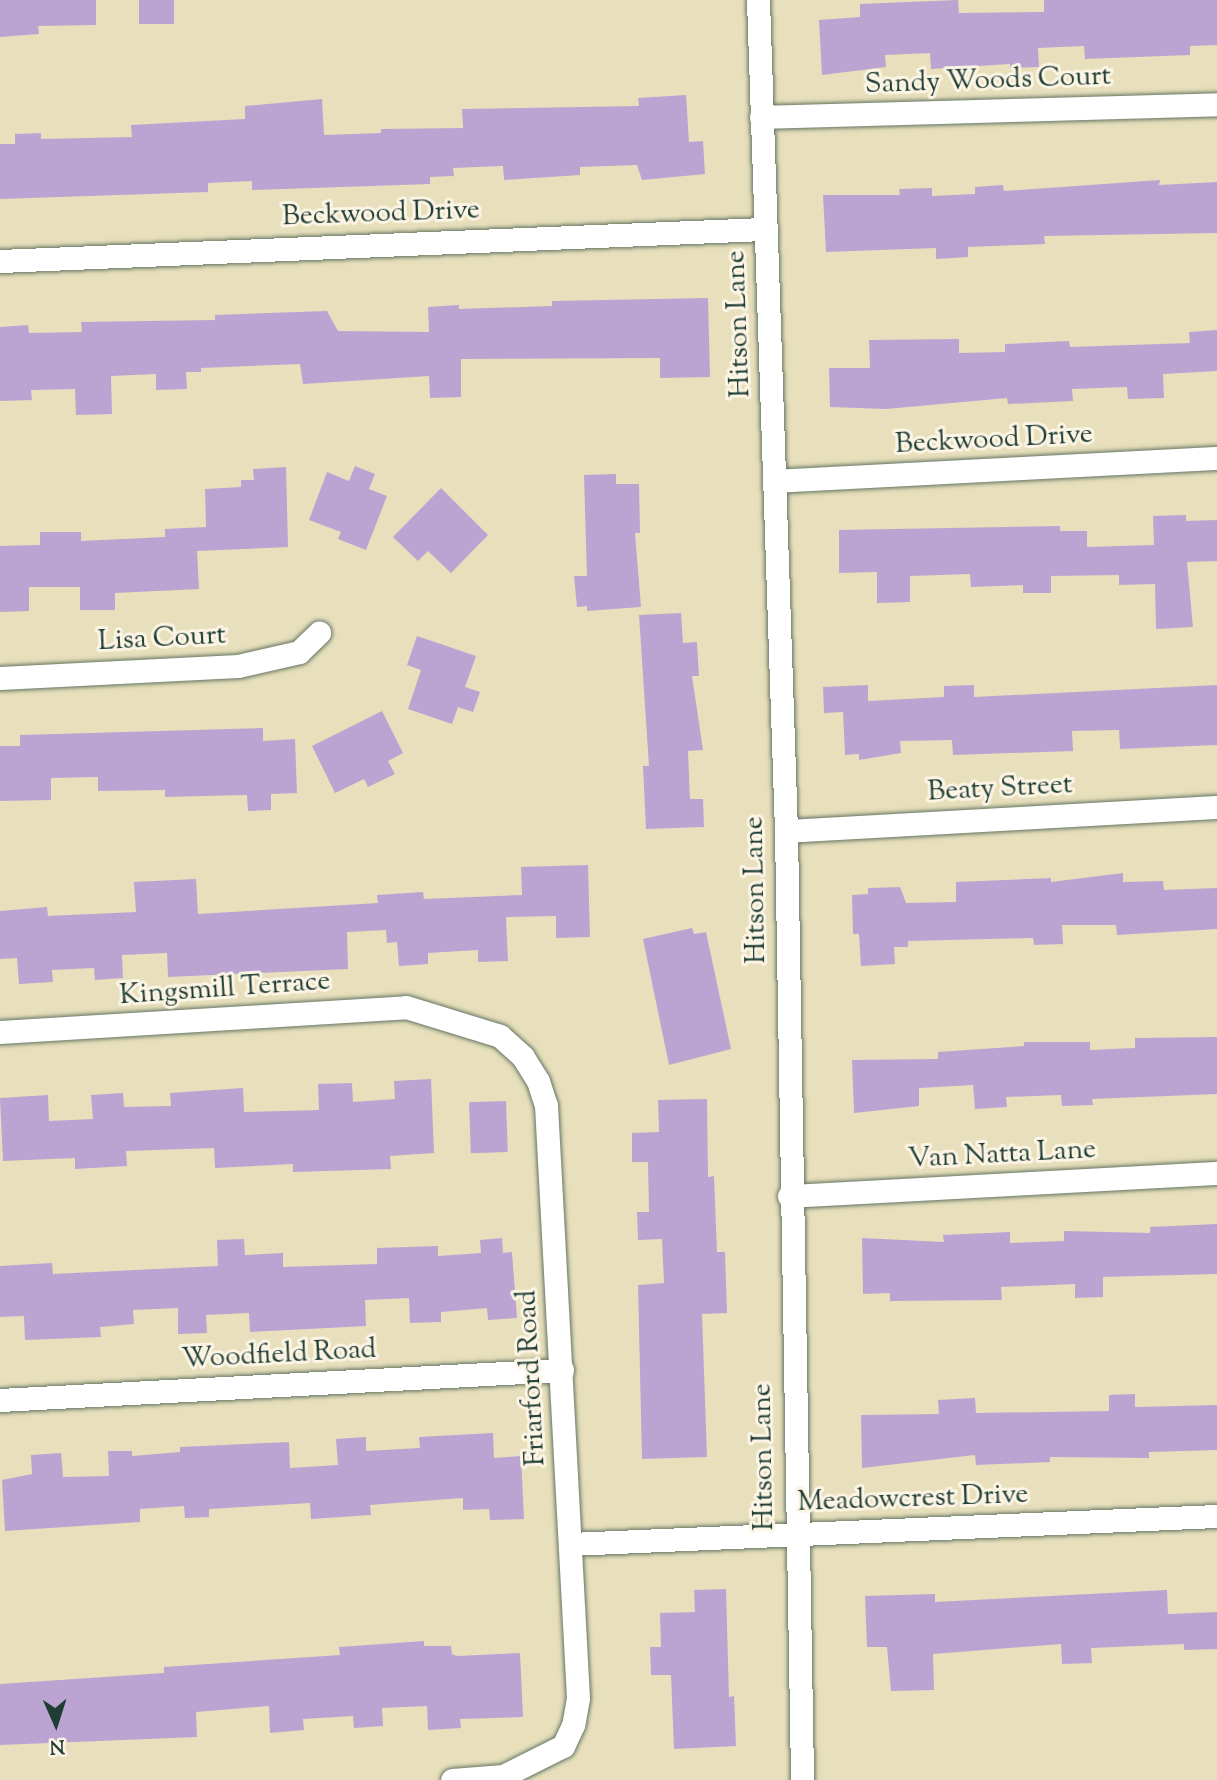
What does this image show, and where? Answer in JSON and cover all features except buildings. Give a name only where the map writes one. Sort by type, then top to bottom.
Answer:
[{"type":"street","name":"Hitson Lane","points":[[758,0],[786,831],[789,1196],[802,1780]]},
{"type":"street","name":"Sandy Woods Court","points":[[761,117],[1217,104]]},
{"type":"street","name":"Beckwood Drive","points":[[0,261],[765,229]]},
{"type":"street","name":"Beckwood Drive","points":[[774,481],[1217,458]]},
{"type":"street","name":"Lisa Court","points":[[0,678],[238,666],[299,652],[319,633]]},
{"type":"street","name":"Beaty Street","points":[[786,831],[1217,807]]},
{"type":"street","name":"Kingsmill Terrace","points":[[0,1032],[406,1007],[452,1018]]},
{"type":"street","name":"Friarford Road","points":[[452,1018],[500,1036],[523,1057],[547,1105],[578,1698],[573,1725],[563,1746],[503,1776],[452,1780]]},
{"type":"street","name":"Van Natta Lane","points":[[789,1196],[1217,1173]]},
{"type":"street","name":"Woodfield Road","points":[[0,1400],[562,1370]]},
{"type":"street","name":"Meadowcrest Drive","points":[[570,1544],[1217,1516]]}]
